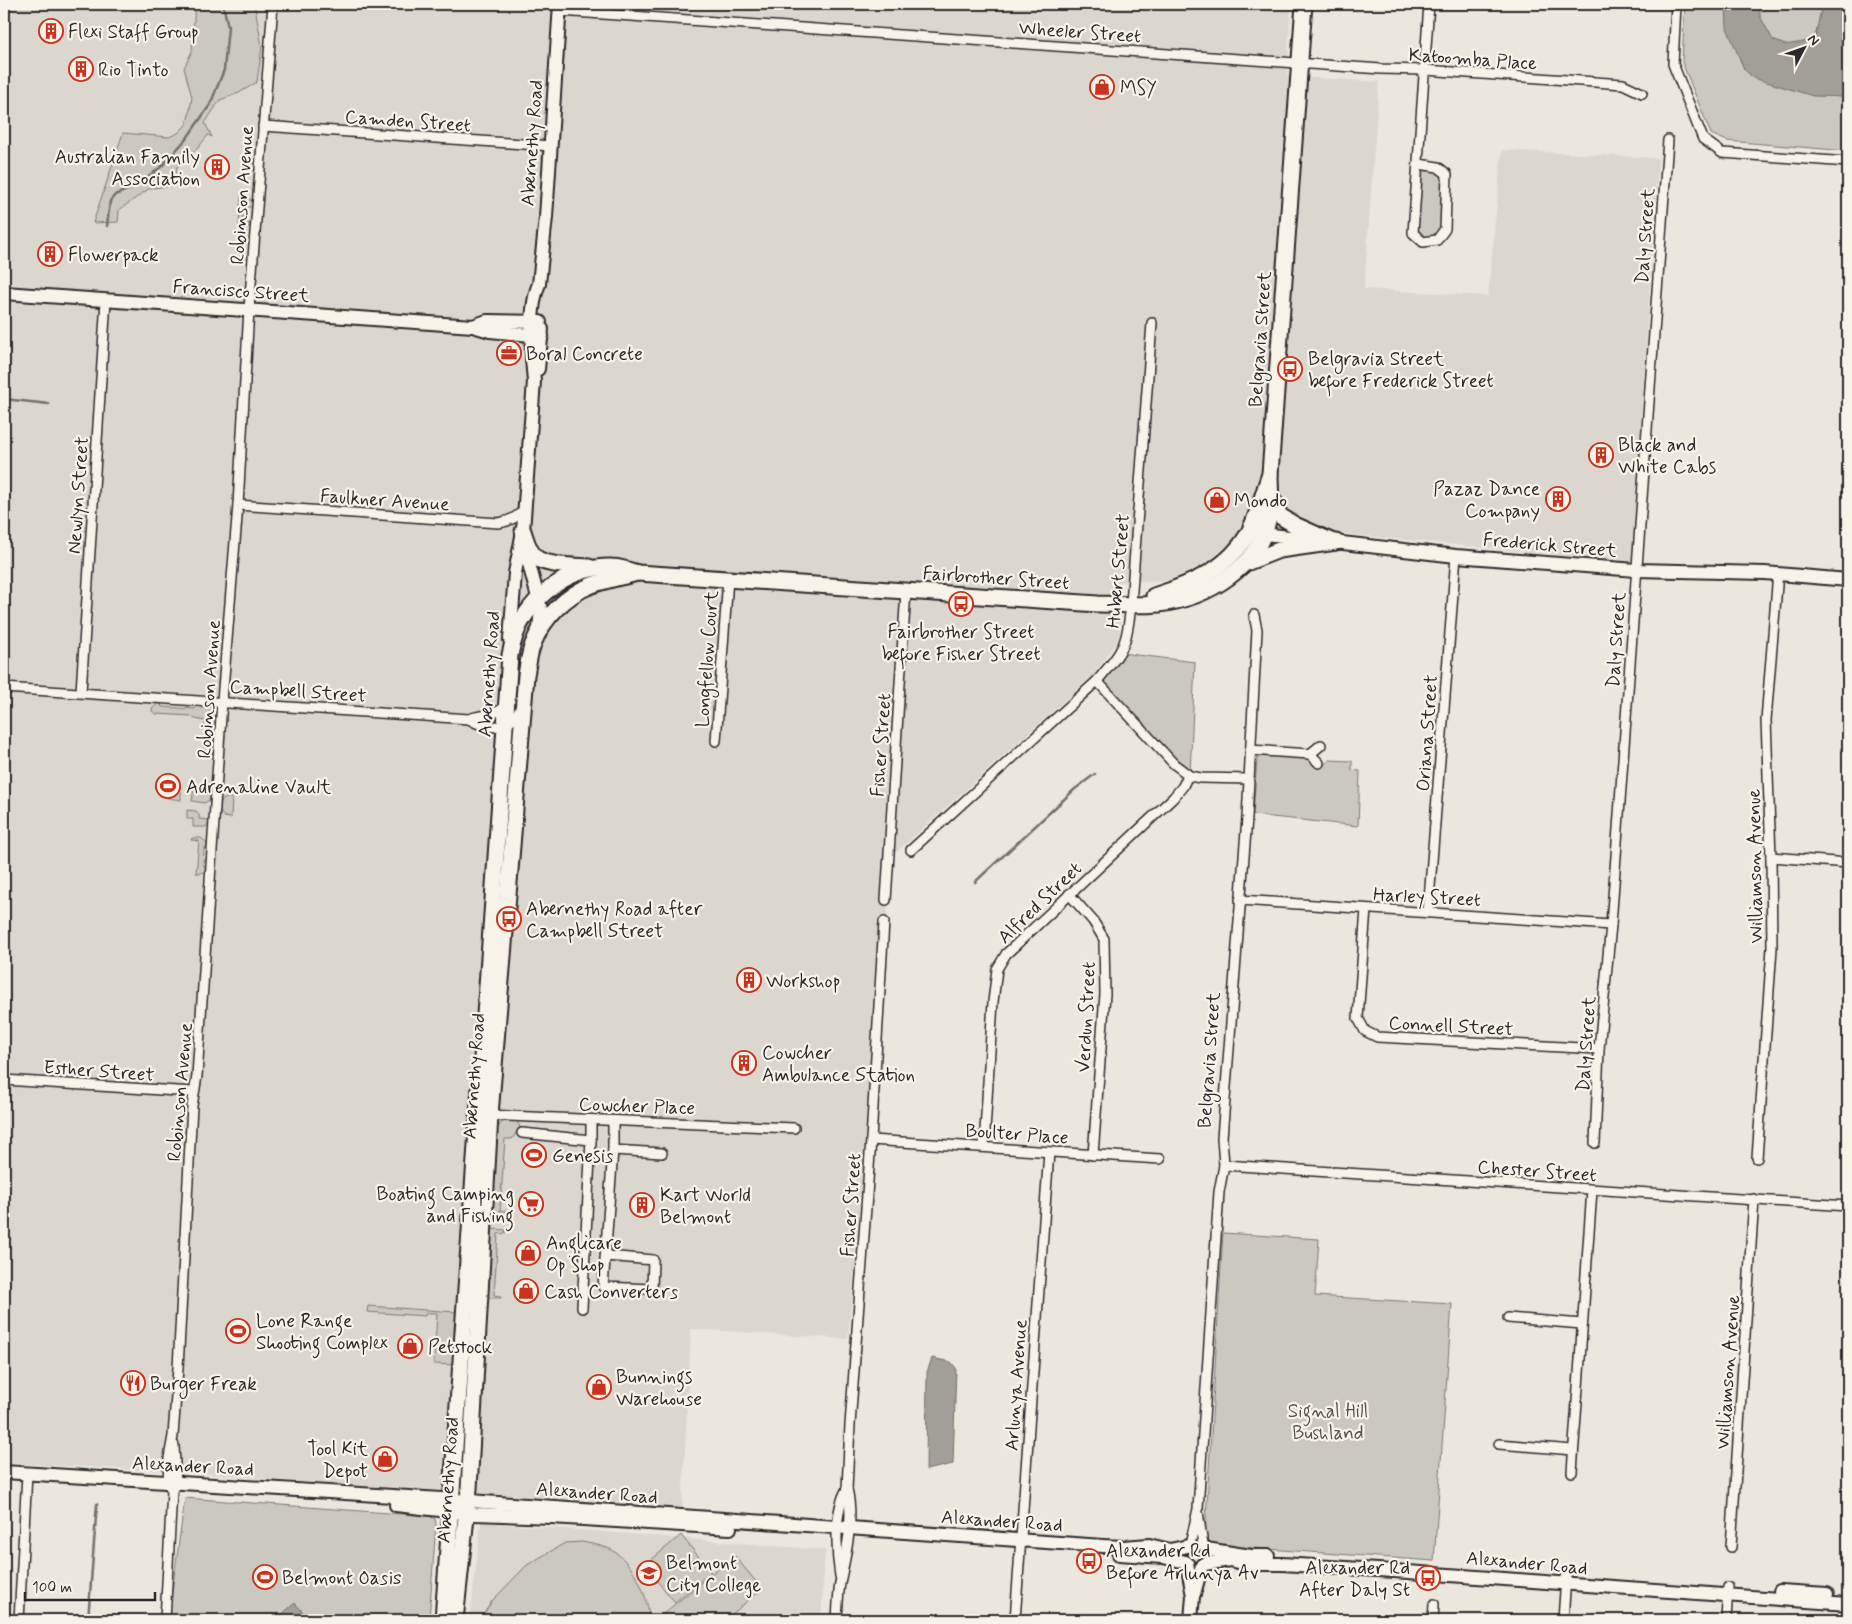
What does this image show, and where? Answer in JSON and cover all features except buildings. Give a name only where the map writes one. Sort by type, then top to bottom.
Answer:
[{"type":"main road","name":"Belgravia Street","points":[[1131,604],[1207,575],[1225,562],[1256,533],[1270,474],[1304,4]]},
{"type":"main road","name":"Abernethy Road","points":[[455,1620],[504,726],[515,573],[523,536],[534,380],[540,365],[537,336],[541,296],[539,284],[560,7]]},
{"type":"main road","name":"Francisco Street","points":[[4,293],[473,326],[490,331],[537,336]]},
{"type":"main road","name":"Francisco Street","points":[[473,326],[487,321],[537,322]]},
{"type":"main road","name":"Fairbrother Street","points":[[510,655],[520,625],[539,598],[564,579],[598,568],[613,566],[638,573],[1098,604],[1160,604],[1182,599],[1220,583],[1236,572],[1258,548],[1256,533],[1269,516],[1270,474]]},
{"type":"main road","points":[[1270,493],[1280,516],[1295,525],[1334,541]]},
{"type":"main road","name":"Frederick Street","points":[[1256,533],[1456,556],[1636,570],[1778,573],[1848,580]]},
{"type":"main road","name":"Abernethy Road","points":[[484,1115],[522,706],[530,655],[539,631],[542,609],[526,557],[523,536]]},
{"type":"main road","points":[[523,536],[538,559],[598,568]]},
{"type":"main road","points":[[1245,563],[1279,550],[1334,541]]},
{"type":"main road","name":"Fairbrother Street","points":[[539,631],[555,610],[578,591],[602,582],[638,573]]},
{"type":"main road","name":"Alexander Road","points":[[4,1472],[27,1478]]},
{"type":"main road","name":"Alexander Road","points":[[4,1480],[27,1478],[172,1486],[843,1531],[1020,1544],[1163,1557],[1187,1562]]},
{"type":"main road","name":"Abernethy Road","points":[[443,1620],[460,1506]]},
{"type":"main road","points":[[1191,1620],[1193,1596],[1203,1565],[1208,1557],[1205,1547],[1197,1543],[1189,1546],[1184,1552],[1193,1596]]},
{"type":"main road","name":"Alexander Road","points":[[1020,1544],[1116,1547],[1155,1546],[1170,1550],[1189,1546]]},
{"type":"main road","name":"Alexander Road","points":[[1205,1547],[1250,1556],[1566,1581]]},
{"type":"main road","name":"Alexander Road","points":[[1203,1565],[1230,1560],[1245,1564],[1282,1564],[1728,1591],[1848,1596]]},
{"type":"main road","points":[[1187,1562],[1194,1567],[1203,1565]]},
{"type":"main road","name":"Alexander Road","points":[[1728,1591],[1848,1604]]},
{"type":"street","name":"Robinson Avenue","points":[[165,1620],[172,1486],[169,1458],[173,1436],[193,1092],[197,1076],[222,701],[238,505],[249,309],[273,4]]},
{"type":"street","points":[[1419,164],[1438,167],[1447,174],[1445,229],[1438,240],[1423,242],[1413,233],[1426,70],[1429,4]]},
{"type":"street","points":[[1676,4],[1673,64],[1703,139],[1722,153],[1848,162]]},
{"type":"street","name":"Wheeler Street","points":[[560,7],[1299,63]]},
{"type":"street","name":"Katoomba Place","points":[[1299,63],[1623,84],[1642,93]]},
{"type":"street","name":"Camden Street","points":[[263,126],[550,146]]},
{"type":"street","name":"Daly Street","points":[[1595,1143],[1599,1049],[1611,925],[1668,140]]},
{"type":"street","name":"Newlyn Street","points":[[80,692],[106,300]]},
{"type":"street","name":"Hubert Street","points":[[911,850],[1097,681],[1121,653],[1128,634],[1131,604],[1152,323]]},
{"type":"street","name":"Faulkner Avenue","points":[[238,505],[498,523],[513,519],[525,508]]},
{"type":"street","name":"Oriana Street","points":[[1428,912],[1456,556]]},
{"type":"street","name":"Williamson Avenue","points":[[1757,1158],[1772,948],[1766,720],[1778,573]]},
{"type":"street","name":"Longfellow Court","points":[[716,741],[728,579]]},
{"type":"street","name":"Fisher Street","points":[[886,900],[906,591]]},
{"type":"street","name":"Belgravia Street","points":[[1189,1546],[1198,1509],[1219,1192],[1224,1165],[1222,1138],[1249,779],[1257,630],[1254,615]]},
{"type":"street","points":[[1097,681],[1174,764],[1188,775],[1201,778],[1249,779]]},
{"type":"street","name":"Campbell Street","points":[[4,688],[222,701],[469,719],[490,715],[502,710],[506,706]]},
{"type":"street","points":[[504,726],[522,706]]},
{"type":"street","name":"Campbell Street","points":[[469,719],[477,724],[496,727],[504,726]]},
{"type":"street","points":[[1250,750],[1310,754],[1321,745]]},
{"type":"street","points":[[1310,754],[1319,764]]},
{"type":"street","name":"Alfred Street","points":[[984,1147],[993,1002],[997,969],[1006,954],[1174,798],[1188,775]]},
{"type":"street","points":[[1771,857],[1848,863]]},
{"type":"street","name":"Verdun Street","points":[[1069,894],[1093,921],[1104,939],[1105,994],[1094,1154]]},
{"type":"street","name":"Harley Street","points":[[1240,900],[1611,925]]},
{"type":"street","name":"Connell Street","points":[[1366,909],[1358,1018],[1365,1030],[1377,1037],[1599,1049]]},
{"type":"street","name":"Fisher Street","points":[[837,1620],[840,1578],[845,1565],[842,1497],[847,1489],[884,922]]},
{"type":"street","name":"Esther Street","points":[[4,1080],[193,1092]]},
{"type":"street","name":"Cowcher Place","points":[[484,1115],[794,1128]]},
{"type":"street","points":[[582,1308],[592,1120]]},
{"type":"street","points":[[606,1256],[653,1260],[652,1289],[603,1287],[613,1150],[613,1121]]},
{"type":"street","points":[[522,1133],[591,1140]]},
{"type":"street","name":"Boulter Place","points":[[871,1140],[1160,1159]]},
{"type":"street","points":[[613,1150],[662,1153]]},
{"type":"street","name":"Arlunya Avenue","points":[[1015,1620],[1049,1152]]},
{"type":"street","name":"Chester Street","points":[[1224,1165],[1848,1206]]},
{"type":"street","points":[[1572,1472],[1572,1450],[1592,1190]]},
{"type":"street","name":"Williamson Avenue","points":[[1731,1547],[1754,1199]]},
{"type":"street","points":[[1508,1318],[1582,1324]]},
{"type":"street","points":[[1499,1444],[1572,1450]]},
{"type":"street","points":[[19,1620],[27,1478]]},
{"type":"street","name":"Belgravia Street","points":[[1198,1509],[1205,1547]]},
{"type":"street","points":[[1563,1620],[1566,1581]]},
{"type":"street","points":[[1726,1620],[1728,1591]]},
{"type":"street","points":[[1433,1620],[1434,1604]]},
{"type":"shaded area","points":[[4,4],[1291,4],[1287,76],[1379,82],[1364,289],[1488,296],[1502,150],[1658,158],[1632,562],[1241,524],[1233,541],[1205,564],[1170,580],[1119,582],[1120,638],[1093,675],[893,855],[848,1339],[691,1329],[682,1509],[313,1483],[192,1472],[4,1463]],"holes":[[[592,1136],[596,1137],[581,1292]]]},
{"type":"shaded area","points":[[1726,4],[1760,4],[1760,16],[1773,40],[1785,45],[1814,39],[1821,10],[1818,4],[1848,4],[1848,97],[1813,96],[1753,78],[1744,69],[1727,28]]},
{"type":"shaded area","points":[[932,1358],[951,1362],[956,1368],[953,1464],[926,1470],[927,1372]]},
{"type":"shaded area","name":"Belmont City College","points":[[481,1522],[825,1550],[821,1620],[470,1620]]},
{"type":"shaded area","points":[[295,1603],[306,1616],[301,1620],[275,1620]]},
{"type":"green space","points":[[195,4],[252,4],[255,7],[262,47],[257,82],[239,93],[220,100],[205,123],[212,137],[208,135],[198,148],[177,167],[174,186],[150,188],[119,210],[118,222],[93,223],[123,133],[169,137],[178,133],[186,125],[192,97],[184,68],[192,51]]},
{"type":"green space","points":[[1685,4],[1848,4],[1848,151],[1727,141],[1711,134],[1682,62]]},
{"type":"green space","points":[[1419,165],[1447,174],[1445,229],[1437,240],[1424,240],[1416,232]]},
{"type":"green space","points":[[241,197],[250,199],[253,203],[253,207],[244,207],[242,223],[250,224],[249,227],[239,225]]},
{"type":"green space","points":[[1121,653],[1195,662],[1190,776],[1097,681]]},
{"type":"green space","points":[[158,703],[162,707],[195,709],[197,706],[209,710],[216,720],[212,753],[208,756],[203,756],[205,721],[191,716],[156,714],[152,709]]},
{"type":"green space","points":[[1264,754],[1307,758],[1318,769],[1330,760],[1352,761],[1352,770],[1360,771],[1358,826],[1253,815],[1257,759]]},
{"type":"green space","points":[[205,782],[211,784],[210,800],[204,803],[192,801],[194,788],[204,788]]},
{"type":"green space","points":[[166,787],[181,788],[181,800],[167,798]]},
{"type":"green space","points":[[226,798],[232,798],[231,818],[224,817],[220,812],[221,801]]},
{"type":"green space","points":[[187,810],[196,811],[199,819],[208,820],[209,825],[193,827],[193,819],[187,819]]},
{"type":"green space","points":[[192,838],[201,838],[207,843],[207,847],[204,848],[203,865],[205,870],[202,873],[196,873],[199,841],[191,840]]},
{"type":"green space","points":[[507,1120],[517,1121],[520,1127],[512,1139],[505,1139],[500,1211],[507,1211],[506,1218],[492,1217],[495,1132],[501,1123]]},
{"type":"green space","points":[[491,1229],[506,1230],[505,1233],[498,1234],[494,1295],[501,1298],[487,1298]]},
{"type":"green space","name":"Signal Hill Bushland","points":[[1223,1233],[1319,1239],[1315,1296],[1452,1304],[1434,1561],[1212,1545],[1205,1536]]},
{"type":"green space","points":[[368,1306],[457,1312],[454,1365],[434,1364],[437,1313],[426,1313],[425,1316],[367,1312]]},
{"type":"green space","points":[[185,1498],[429,1516],[435,1519],[429,1620],[168,1620]]},
{"type":"green space","points":[[681,1535],[711,1572],[675,1602],[644,1566]]},
{"type":"green space","points":[[582,1542],[612,1550],[629,1565],[644,1592],[649,1620],[480,1620],[492,1601],[527,1565],[565,1543]]},
{"type":"green space","points":[[734,1555],[762,1589],[725,1620],[666,1620],[662,1615]]},
{"type":"waterway","points":[[107,226],[110,201],[115,195],[137,186],[162,166],[187,138],[210,105],[224,70],[228,27],[223,4]]},
{"type":"waterway","points":[[4,399],[49,404]]},
{"type":"waterway","points":[[975,882],[1075,789],[1095,774]]},
{"type":"waterway","points":[[88,1620],[97,1504]]},
{"type":"place","name":"Flexi Staff Group","points":[[51,31]]},
{"type":"place","name":"Rio Tinto","points":[[81,69]]},
{"type":"place","name":"MSY","points":[[1102,87]]},
{"type":"place","name":"Australian Family Association","points":[[217,167]]},
{"type":"place","name":"Flowerpack","points":[[50,254]]},
{"type":"place","name":"Boral Concrete","points":[[509,353]]},
{"type":"place","name":"Belgravia Street before Frederick Street","points":[[1290,369]]},
{"type":"place","name":"Black and White Cabs","points":[[1601,455]]},
{"type":"place","name":"Pazaz Dance Company","points":[[1558,499]]},
{"type":"place","name":"Mondo","points":[[1217,500]]},
{"type":"place","name":"Fairbrother Street before Fisher Street","points":[[961,604]]},
{"type":"place","name":"Adrenaline Vault","points":[[168,786]]},
{"type":"place","name":"Abernethy Road after Campbell Street","points":[[509,919]]},
{"type":"place","name":"Workshop","points":[[749,980]]},
{"type":"place","name":"Cowcher Ambulance Station","points":[[744,1063]]},
{"type":"place","name":"Genesis","points":[[534,1155]]},
{"type":"place","name":"Boating Camping and Fishing","points":[[531,1204]]},
{"type":"place","name":"Kart World Belmont","points":[[642,1205]]},
{"type":"place","name":"Anglicare Op Shop","points":[[528,1253]]},
{"type":"place","name":"Cash Converters","points":[[526,1291]]},
{"type":"place","name":"Lone Range Shooting Complex","points":[[238,1331]]},
{"type":"place","name":"Petstock","points":[[410,1346]]},
{"type":"place","name":"Burger Freak","points":[[133,1383]]},
{"type":"place","name":"Bunnings Warehouse","points":[[599,1387]]},
{"type":"place","name":"Tool Kit Depot","points":[[385,1459]]},
{"type":"place","name":"Alexander Rd Before Arlunya Av","points":[[1089,1561]]},
{"type":"place","name":"Belmont City College","points":[[649,1573]]},
{"type":"place","name":"Belmont Oasis","points":[[265,1577]]},
{"type":"place","name":"Alexander Rd After Daly St","points":[[1428,1578]]}]
